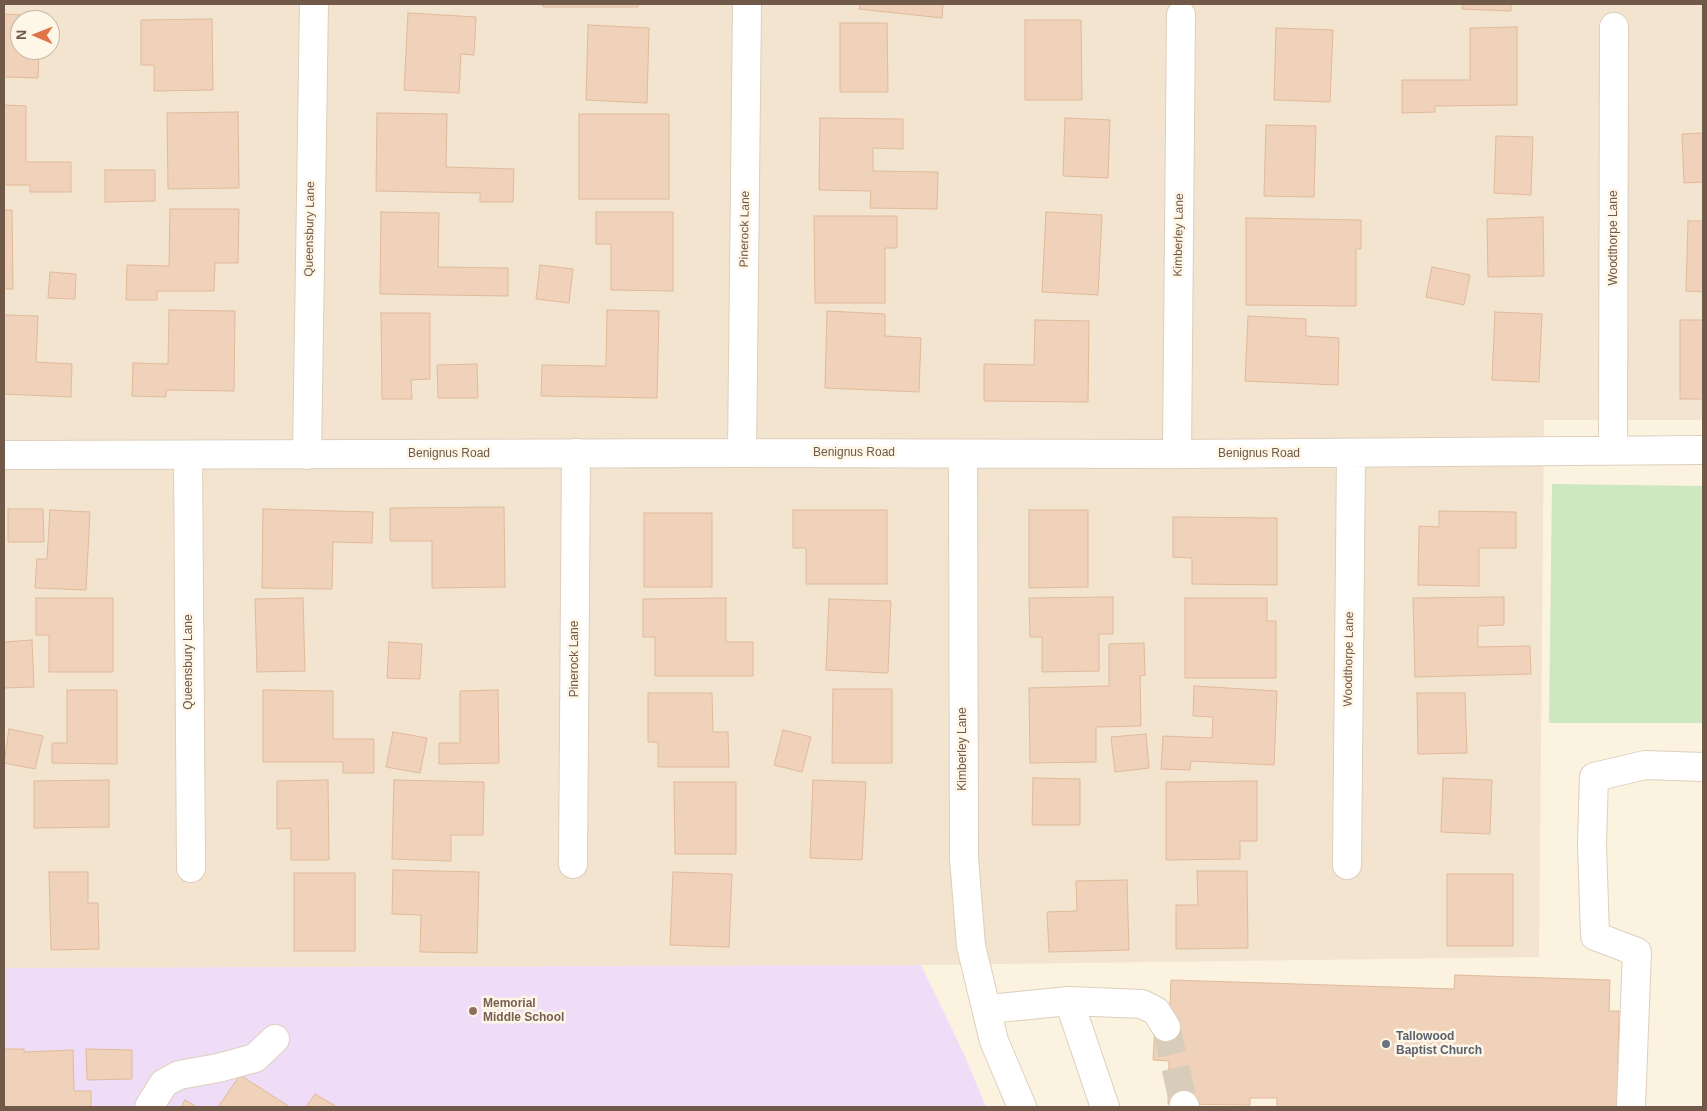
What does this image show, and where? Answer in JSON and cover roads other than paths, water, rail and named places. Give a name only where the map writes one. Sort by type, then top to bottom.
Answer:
[{"type":"street","name":"Queensbury Lane","points":[[307,455],[314,4]]},
{"type":"street","name":"Pinerock Lane","points":[[742,453],[747,5]]},
{"type":"street","name":"Kimberley Lane","points":[[1177,454],[1181,15]]},
{"type":"street","name":"Woodthorpe Lane","points":[[1613,450],[1614,27]]},
{"type":"street","name":"Benignus Road","points":[[4,455],[188,456],[576,453],[1177,454],[1703,450]]},
{"type":"street","name":"Pinerock Lane","points":[[573,864],[576,453]]},
{"type":"street","name":"Woodthorpe Lane","points":[[1347,865],[1351,453]]},
{"type":"street","name":"Kimberley Lane","points":[[963,454],[964,858],[971,946],[994,1041],[1022,1107]]},
{"type":"street","name":"Queensbury Lane","points":[[188,456],[190,868]]},
{"type":"street","points":[[1631,1107],[1638,952],[1596,936],[1592,844],[1594,777],[1645,765],[1703,767]]},
{"type":"street","points":[[987,1012],[999,1008],[1069,1001],[1142,1004],[1156,1011],[1166,1027]]},
{"type":"street","points":[[1069,1001],[1105,1107]]},
{"type":"street","points":[[149,1107],[164,1083],[179,1074],[218,1068],[255,1058],[275,1039]]},
{"type":"tunnel","points":[[1166,1027],[1184,1105]]},
{"type":"place","name":"Memorial Middle School","points":[[473,1011]]},
{"type":"place","name":"Tallowood Baptist Church","points":[[1386,1044]]}]
